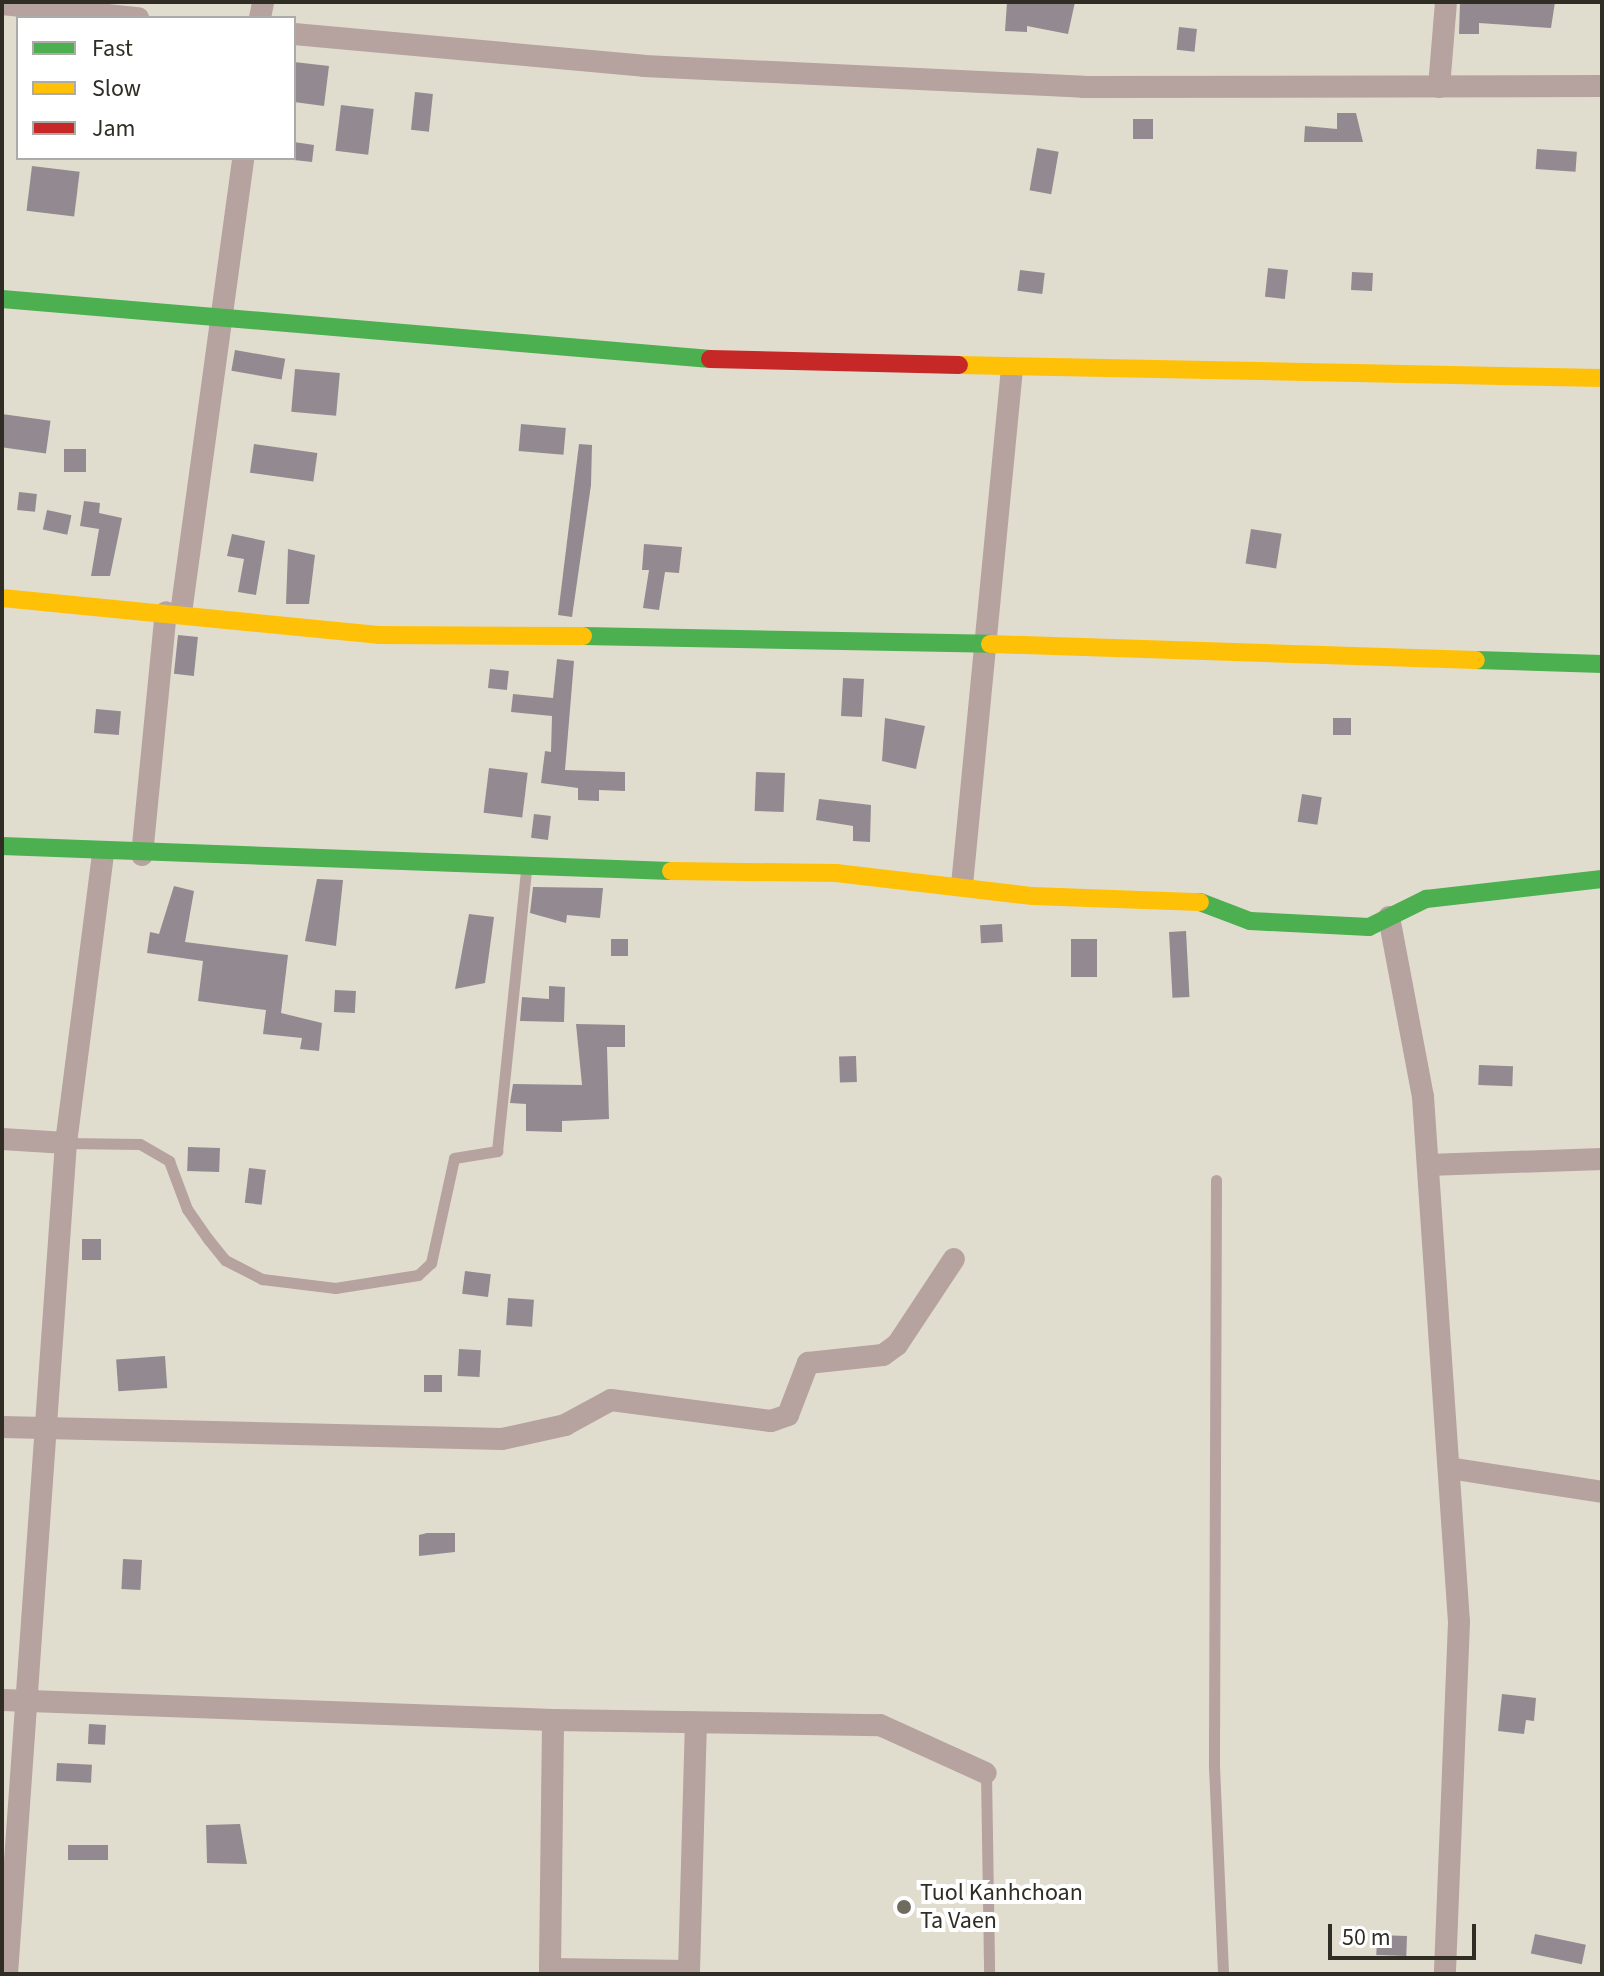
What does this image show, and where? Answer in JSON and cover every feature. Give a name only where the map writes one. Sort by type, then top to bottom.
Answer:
[{"type":"street","points":[[1439,87],[1446,2]]},
{"type":"street","points":[[2,4],[119,16]]},
{"type":"street","points":[[296,34],[732,72],[1083,87],[1602,86]]},
{"type":"street","points":[[142,855],[174,612],[223,321],[243,160]]},
{"type":"street","points":[[2,299],[561,354],[1012,369],[1602,378]]},
{"type":"street","points":[[962,885],[980,646],[1012,369]]},
{"type":"street","points":[[2,598],[174,612],[378,635],[729,636],[1602,664]]},
{"type":"street","points":[[2,846],[103,854],[526,868],[836,873],[962,885],[1033,896],[1211,902],[1250,921],[1369,927],[1426,899],[1602,879]]},
{"type":"street","points":[[7,1974],[13,1700],[49,1428],[66,1143],[103,854]]},
{"type":"street","points":[[1389,917],[1423,1097],[1459,1622],[1445,1974]]},
{"type":"street","points":[[2,1139],[66,1143]]},
{"type":"street","points":[[1428,1165],[1602,1159]]},
{"type":"street","points":[[2,1427],[502,1439],[565,1425],[611,1400],[771,1421],[788,1415],[808,1363],[883,1355],[897,1345],[954,1259]]},
{"type":"street","points":[[1449,1468],[1602,1492]]},
{"type":"street","points":[[13,1700],[553,1720],[880,1725],[986,1773]]},
{"type":"street","points":[[553,1720],[550,1971],[689,1971],[696,1724]]},
{"type":"lane","points":[[66,1143],[140,1144],[169,1161],[187,1209],[208,1239],[225,1260],[262,1279],[335,1288],[418,1275],[431,1263],[449,1164],[462,1153],[497,1151],[526,868]]},
{"type":"lane","points":[[1216,1180],[1214,1766],[1223,1974]]},
{"type":"lane","points":[[986,1773],[989,1974]]},
{"type":"building","points":[[1007,2],[1075,2],[1068,34],[1027,26],[1027,32],[1005,31]]},
{"type":"building","points":[[1460,2],[1555,2],[1551,28],[1479,23],[1479,34],[1459,34]]},
{"type":"building","points":[[1179,27],[1197,29],[1194,52],[1177,50]]},
{"type":"building","points":[[296,62],[329,66],[324,106],[296,102]]},
{"type":"building","points":[[415,92],[433,94],[429,132],[411,130]]},
{"type":"building","points":[[341,105],[374,109],[368,155],[335,151]]},
{"type":"building","points":[[1337,113],[1356,113],[1363,142],[1304,142],[1305,126],[1337,129]]},
{"type":"building","points":[[1133,119],[1153,119],[1153,139],[1133,139]]},
{"type":"building","points":[[296,142],[314,145],[312,162],[294,160]]},
{"type":"building","points":[[1037,148],[1059,152],[1051,194],[1030,190]]},
{"type":"building","points":[[1537,149],[1577,152],[1576,172],[1536,169]]},
{"type":"building","points":[[32,166],[80,172],[74,217],[27,211]]},
{"type":"building","points":[[1268,268],[1288,270],[1285,299],[1265,297]]},
{"type":"building","points":[[1020,270],[1045,273],[1042,294],[1017,291]]},
{"type":"building","points":[[1352,272],[1373,273],[1372,291],[1351,290]]},
{"type":"building","points":[[235,350],[285,359],[282,380],[231,371]]},
{"type":"building","points":[[295,369],[340,373],[336,416],[291,412]]},
{"type":"building","points":[[2,414],[51,421],[46,453],[2,447]]},
{"type":"building","points":[[521,424],[566,428],[563,455],[519,451]]},
{"type":"building","points":[[254,444],[317,453],[313,482],[250,473]]},
{"type":"building","points":[[579,444],[592,445],[591,485],[572,617],[558,615]]},
{"type":"building","points":[[64,449],[86,449],[86,472],[64,472]]},
{"type":"building","points":[[19,492],[37,494],[35,512],[17,510]]},
{"type":"building","points":[[84,501],[100,503],[99,513],[122,518],[110,576],[91,576],[99,529],[80,526]]},
{"type":"building","points":[[47,510],[71,515],[67,535],[43,530]]},
{"type":"building","points":[[1251,529],[1282,534],[1276,568],[1246,564]]},
{"type":"building","points":[[232,534],[265,541],[256,595],[238,592],[244,559],[227,556]]},
{"type":"building","points":[[644,544],[682,547],[679,573],[665,572],[659,610],[643,608],[649,570],[642,570]]},
{"type":"building","points":[[288,549],[315,555],[309,604],[286,604]]},
{"type":"building","points":[[178,635],[198,637],[194,676],[174,674]]},
{"type":"building","points":[[557,659],[574,661],[565,770],[625,772],[625,791],[599,790],[599,801],[578,800],[578,788],[541,783],[545,751],[551,752],[552,716],[511,712],[513,694],[553,698]]},
{"type":"building","points":[[490,669],[509,671],[507,690],[488,688]]},
{"type":"building","points":[[843,678],[864,679],[862,717],[841,716]]},
{"type":"building","points":[[96,709],[121,711],[119,735],[94,733]]},
{"type":"building","points":[[885,718],[925,726],[916,769],[882,761]]},
{"type":"building","points":[[1333,718],[1351,718],[1351,735],[1333,735]]},
{"type":"building","points":[[489,768],[528,773],[522,817],[484,813]]},
{"type":"building","points":[[756,772],[785,773],[784,812],[755,811]]},
{"type":"building","points":[[1302,794],[1322,797],[1317,825],[1298,822]]},
{"type":"building","points":[[819,799],[871,805],[870,842],[853,841],[853,826],[816,820]]},
{"type":"building","points":[[534,814],[551,816],[548,840],[531,838]]},
{"type":"building","points":[[317,879],[343,880],[336,946],[305,941]]},
{"type":"building","points":[[174,886],[194,891],[185,942],[288,955],[281,1013],[322,1023],[319,1051],[300,1049],[302,1038],[263,1034],[266,1010],[198,1001],[203,961],[147,953],[150,932],[159,934]]},
{"type":"building","points":[[533,887],[603,888],[600,918],[567,915],[566,923],[530,913]]},
{"type":"building","points":[[469,914],[494,917],[485,983],[455,989]]},
{"type":"building","points":[[1002,924],[1003,942],[981,943],[980,925]]},
{"type":"building","points":[[1186,931],[1189,997],[1172,998],[1169,932]]},
{"type":"building","points":[[611,939],[628,939],[628,956],[611,956]]},
{"type":"building","points":[[1071,939],[1097,939],[1097,977],[1071,977]]},
{"type":"building","points":[[549,986],[565,987],[564,1022],[520,1021],[522,997],[549,999]]},
{"type":"building","points":[[335,990],[356,991],[355,1013],[334,1012]]},
{"type":"building","points":[[576,1024],[625,1025],[625,1047],[607,1047],[609,1119],[562,1121],[562,1132],[526,1131],[526,1104],[510,1103],[513,1084],[582,1085]]},
{"type":"building","points":[[856,1056],[857,1082],[840,1083],[839,1057]]},
{"type":"building","points":[[1479,1065],[1513,1066],[1512,1086],[1478,1085]]},
{"type":"building","points":[[188,1147],[220,1148],[219,1172],[187,1171]]},
{"type":"building","points":[[249,1168],[266,1170],[262,1205],[245,1203]]},
{"type":"building","points":[[82,1239],[101,1239],[101,1260],[82,1260]]},
{"type":"building","points":[[465,1271],[491,1274],[488,1297],[462,1294]]},
{"type":"building","points":[[508,1298],[534,1300],[532,1327],[506,1325]]},
{"type":"building","points":[[459,1349],[481,1350],[480,1377],[458,1376]]},
{"type":"building","points":[[165,1356],[167,1388],[118,1391],[116,1359]]},
{"type":"building","points":[[424,1375],[442,1375],[442,1392],[424,1392]]},
{"type":"building","points":[[455,1533],[455,1552],[419,1556],[419,1535]]},
{"type":"building","points":[[123,1559],[142,1560],[140,1590],[121,1589]]},
{"type":"building","points":[[1502,1694],[1536,1698],[1534,1721],[1526,1720],[1524,1734],[1498,1731]]},
{"type":"building","points":[[89,1724],[106,1725],[105,1745],[88,1744]]},
{"type":"building","points":[[57,1763],[92,1765],[91,1783],[56,1781]]},
{"type":"building","points":[[240,1824],[247,1864],[207,1863],[206,1825]]},
{"type":"building","points":[[68,1845],[108,1845],[108,1860],[68,1860]]},
{"type":"building","points":[[1535,1934],[1586,1945],[1582,1964],[1531,1954]]},
{"type":"building","points":[[1377,1935],[1407,1936],[1406,1956],[1376,1955]]},
{"type":"traffic: fast","points":[[2,299],[710,359]]},
{"type":"traffic: fast","points":[[583,636],[990,644]]},
{"type":"traffic: fast","points":[[1476,660],[1602,664]]},
{"type":"traffic: fast","points":[[2,846],[671,871]]},
{"type":"traffic: fast","points":[[1200,902],[1250,921],[1369,927],[1426,899],[1602,879]]},
{"type":"traffic: slow","points":[[959,365],[1602,378]]},
{"type":"traffic: slow","points":[[2,598],[378,635],[583,636]]},
{"type":"traffic: slow","points":[[990,644],[1476,660]]},
{"type":"traffic: slow","points":[[671,871],[836,873],[1033,896],[1200,902]]},
{"type":"traffic: jam","points":[[710,359],[959,365]]},
{"type":"place","name":"Tuol Kanhchoan Ta Vaen","points":[[904,1907]]}]
